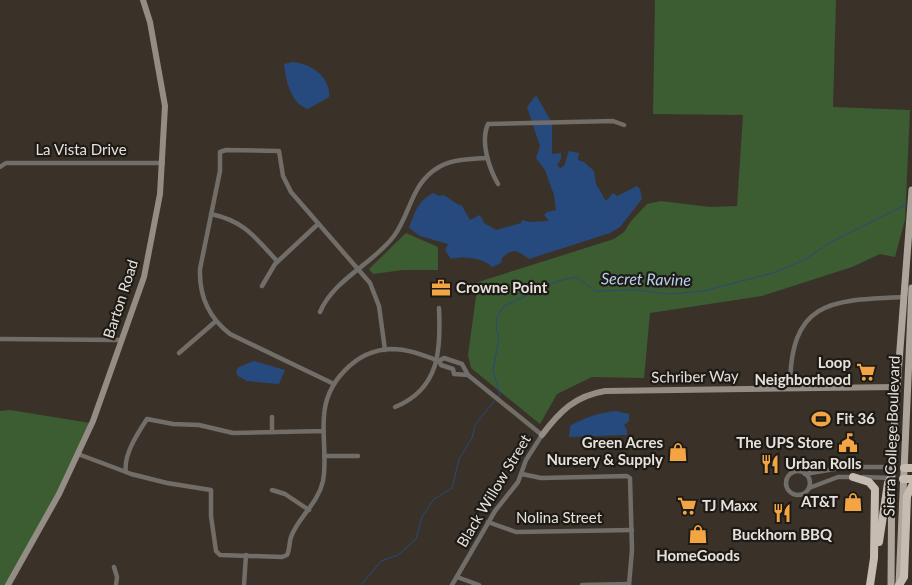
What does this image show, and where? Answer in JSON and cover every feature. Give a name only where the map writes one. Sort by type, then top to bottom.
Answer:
[{"type":"highway","points":[[853,477],[869,482],[875,489],[874,558],[870,585]]},
{"type":"highway","points":[[870,585],[876,568],[888,483],[891,478]]},
{"type":"highway","points":[[903,479],[912,479]]},
{"type":"highway","points":[[899,585],[904,577],[907,496],[912,486]]},
{"type":"main road","name":"Sierra College Boulevard","points":[[899,585],[903,479],[908,468],[908,297],[912,190]]},
{"type":"main road","name":"Sierra College Boulevard","points":[[891,585],[891,467],[896,387],[908,297],[912,288]]},
{"type":"main road","points":[[891,467],[908,468]]},
{"type":"main road","points":[[891,478],[903,479]]},
{"type":"street","name":"Barton Road","points":[[8,585],[59,494],[96,414],[144,277],[163,163],[166,106],[150,22],[143,0]]},
{"type":"street","points":[[498,184],[490,170],[487,158],[488,124],[613,121],[624,125]]},
{"type":"street","points":[[334,384],[234,336],[216,321],[204,300],[200,278],[210,214],[220,171],[220,152],[226,150],[279,151],[281,154],[281,169],[291,192],[359,268],[370,283],[377,298],[385,350]]},
{"type":"street","points":[[320,312],[327,299],[393,237],[416,189],[426,177],[439,167],[455,161],[487,158]]},
{"type":"street","name":"La Vista Drive","points":[[0,167],[6,163],[163,163]]},
{"type":"street","points":[[210,214],[233,220],[243,226],[277,261]]},
{"type":"street","points":[[262,286],[277,261],[318,224]]},
{"type":"street","points":[[790,388],[791,356],[795,340],[803,324],[814,314],[827,306],[844,300],[908,297]]},
{"type":"street","points":[[395,407],[416,396],[424,388],[438,360],[440,343],[439,308]]},
{"type":"street","points":[[179,353],[216,321]]},
{"type":"street","points":[[0,339],[121,340]]},
{"type":"street","points":[[78,454],[126,472],[167,483],[211,490],[211,516],[216,551],[220,556],[287,555],[291,536],[322,487],[326,403],[334,384],[353,364],[370,354],[385,350],[407,350],[438,360],[444,358],[462,364],[468,375],[542,435]]},
{"type":"street","points":[[438,360],[441,365],[452,370],[454,374],[468,375]]},
{"type":"street","points":[[452,370],[457,362]]},
{"type":"street","name":"Schriber Way","points":[[542,435],[566,407],[592,394],[622,391],[896,387]]},
{"type":"street","points":[[272,417],[272,432]]},
{"type":"street","points":[[126,472],[126,461],[136,436],[147,419],[173,424],[199,425],[233,433],[324,431]]},
{"type":"street","name":"Black Willow Street","points":[[452,585],[488,522],[522,474],[526,460],[542,435]]},
{"type":"street","points":[[324,456],[358,456]]},
{"type":"street","points":[[891,467],[840,467],[805,474],[796,472],[789,475],[786,482],[787,488],[796,495],[803,494],[808,488],[838,477],[891,478]]},
{"type":"street","points":[[522,474],[541,478],[627,476],[631,481],[632,530],[629,585],[582,585]]},
{"type":"street","points":[[805,474],[809,480],[808,488]]},
{"type":"street","points":[[272,490],[285,494],[309,510]]},
{"type":"street","name":"Nolina Street","points":[[488,522],[516,532],[632,530]]},
{"type":"street","points":[[244,585],[246,555]]},
{"type":"street","points":[[114,568],[117,577],[116,585]]},
{"type":"street","points":[[457,577],[479,585]]},
{"type":"green space","points":[[655,0],[836,0],[833,107],[910,110],[905,220],[895,257],[880,254],[852,267],[762,296],[650,313],[644,378],[592,377],[557,394],[540,424],[471,368],[468,355],[478,282],[614,239],[624,232],[631,221],[647,204],[661,201],[710,207],[737,206],[743,115],[653,114]]},
{"type":"green space","points":[[406,233],[438,247],[438,270],[403,270],[373,274],[369,269]]},
{"type":"green space","points":[[10,410],[90,423],[58,493],[6,585],[0,585],[0,411]]},
{"type":"water","points":[[292,62],[306,65],[318,72],[327,83],[329,97],[308,109],[297,102],[290,90],[284,64]]},
{"type":"water","points":[[536,95],[552,123],[552,154],[561,153],[561,159],[557,165],[560,168],[564,166],[569,151],[579,153],[578,160],[584,162],[594,171],[596,184],[606,201],[613,193],[617,196],[637,186],[640,189],[642,199],[620,227],[610,233],[529,259],[519,252],[512,251],[502,258],[501,263],[492,267],[483,261],[472,258],[451,259],[445,250],[448,244],[420,236],[409,228],[420,204],[433,193],[439,196],[444,195],[462,206],[470,220],[480,215],[484,223],[496,230],[521,223],[522,220],[529,222],[549,221],[544,215],[547,212],[556,210],[554,195],[545,170],[536,158],[540,146],[527,107]]},
{"type":"water","points":[[254,361],[285,370],[279,384],[247,381],[238,376],[236,371],[239,367]]},
{"type":"water","points":[[616,411],[629,414],[629,421],[624,425],[627,435],[569,437],[570,426],[592,416]]},
{"type":"waterway","name":"Secret Ravine","points":[[498,397],[500,395],[493,371],[499,338],[496,328],[497,317],[504,306],[558,281],[576,277],[595,291],[634,290],[671,294],[703,291],[773,273],[806,259],[833,241],[907,204]]},
{"type":"waterway","name":"Secret Ravine","points":[[361,585],[381,561],[398,555],[416,539],[422,517],[433,500],[452,488],[459,459],[472,438],[475,425],[495,400]]},
{"type":"place","name":"Crowne Point","points":[[441,288]]},
{"type":"place","name":"Loop Neighborhood","points":[[866,372]]},
{"type":"place","name":"Fit 36","points":[[821,419]]},
{"type":"place","name":"The UPS Store","points":[[848,443]]},
{"type":"place","name":"Green Acres Nursery & Supply","points":[[678,452]]},
{"type":"place","name":"Urban Rolls","points":[[770,464]]},
{"type":"place","name":"AT&T","points":[[853,502]]},
{"type":"place","name":"TJ Maxx","points":[[687,506]]},
{"type":"place","name":"Buckhorn BBQ","points":[[782,513]]},
{"type":"place","name":"HomeGoods","points":[[698,534]]}]
